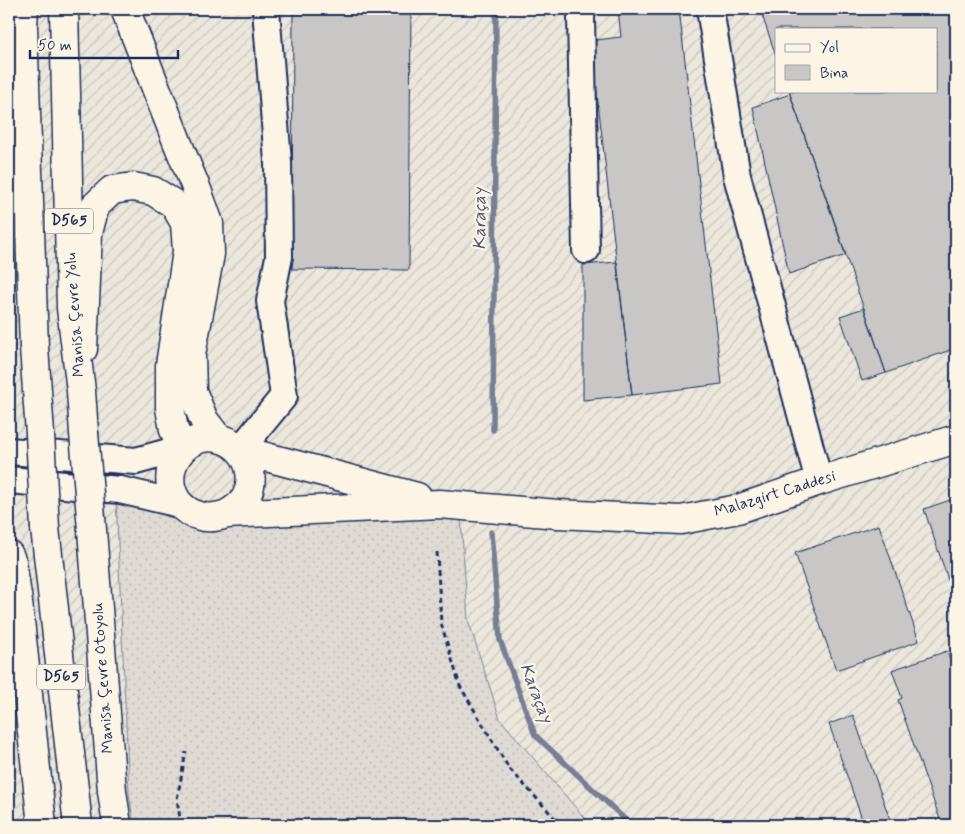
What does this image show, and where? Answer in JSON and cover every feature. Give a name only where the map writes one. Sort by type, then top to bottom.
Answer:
[{"type":"main road","name":"D565","points":[[24,9],[34,347],[45,528],[78,825]]},
{"type":"main road","name":"Manisa Çevre Yolu","points":[[64,9],[71,308],[81,391],[92,530]]},
{"type":"main road","points":[[125,9],[209,224],[210,254],[192,356],[192,391],[204,420],[229,444],[247,460],[251,473],[250,486],[246,498],[238,508],[214,518],[201,517],[190,512],[180,504],[173,494],[170,482],[171,469],[175,458],[183,448],[194,441],[206,437],[229,444],[440,504]]},
{"type":"main road","points":[[81,391],[88,233],[95,206],[112,190],[133,187],[153,191],[174,204],[185,223],[187,251],[170,365],[174,430],[183,448]]},
{"type":"main road","name":"Malazgirt Caddesi","points":[[440,504],[558,514],[681,520],[738,509],[819,481],[956,439]]},
{"type":"main road","points":[[227,514],[440,504]]},
{"type":"main road","name":"Manisa Çevre Otoyolu","points":[[92,530],[112,791],[117,825]]},
{"type":"main road","points":[[9,556],[12,562],[18,602],[42,825]]},
{"type":"street","points":[[229,444],[284,396],[270,301],[279,257],[278,162],[266,9]]},
{"type":"street","points":[[582,9],[586,250]]},
{"type":"street","points":[[710,9],[737,176],[819,481]]},
{"type":"street","points":[[9,452],[136,460],[183,448]]},
{"type":"street","points":[[9,480],[120,490],[180,504]]},
{"type":"path","points":[[438,552],[441,623],[460,686],[508,766],[561,825]]},
{"type":"path","points":[[181,825],[177,799],[186,752]]},
{"type":"shaded area","points":[[9,9],[956,9],[956,825],[9,825]]},
{"type":"shaded area","points":[[116,497],[190,525],[350,510],[461,520],[468,620],[500,719],[592,825],[134,825],[129,793]]},
{"type":"building","points":[[293,9],[411,9],[409,270],[292,269]]},
{"type":"building","points":[[618,9],[679,9],[722,384],[632,395],[594,68],[596,40],[621,37]]},
{"type":"building","points":[[760,9],[956,9],[956,348],[886,373],[789,92],[938,92],[938,28],[775,28],[775,53]]},
{"type":"building","points":[[790,94],[846,255],[789,274],[753,107]]},
{"type":"building","points":[[617,262],[632,395],[583,400],[583,265]]},
{"type":"building","points":[[864,308],[886,373],[862,381],[840,316]]},
{"type":"building","points":[[956,498],[956,603],[924,509]]},
{"type":"building","points":[[879,525],[919,641],[836,670],[795,553]]},
{"type":"building","points":[[947,651],[956,677],[956,825],[942,825],[898,700],[902,698],[892,670]]},
{"type":"building","points":[[853,715],[892,825],[864,825],[829,724]]},
{"type":"waterway","name":"Karaçay","points":[[493,430],[496,9]]},
{"type":"waterway","name":"Karaçay","points":[[491,532],[500,640],[535,735],[631,825]]}]
